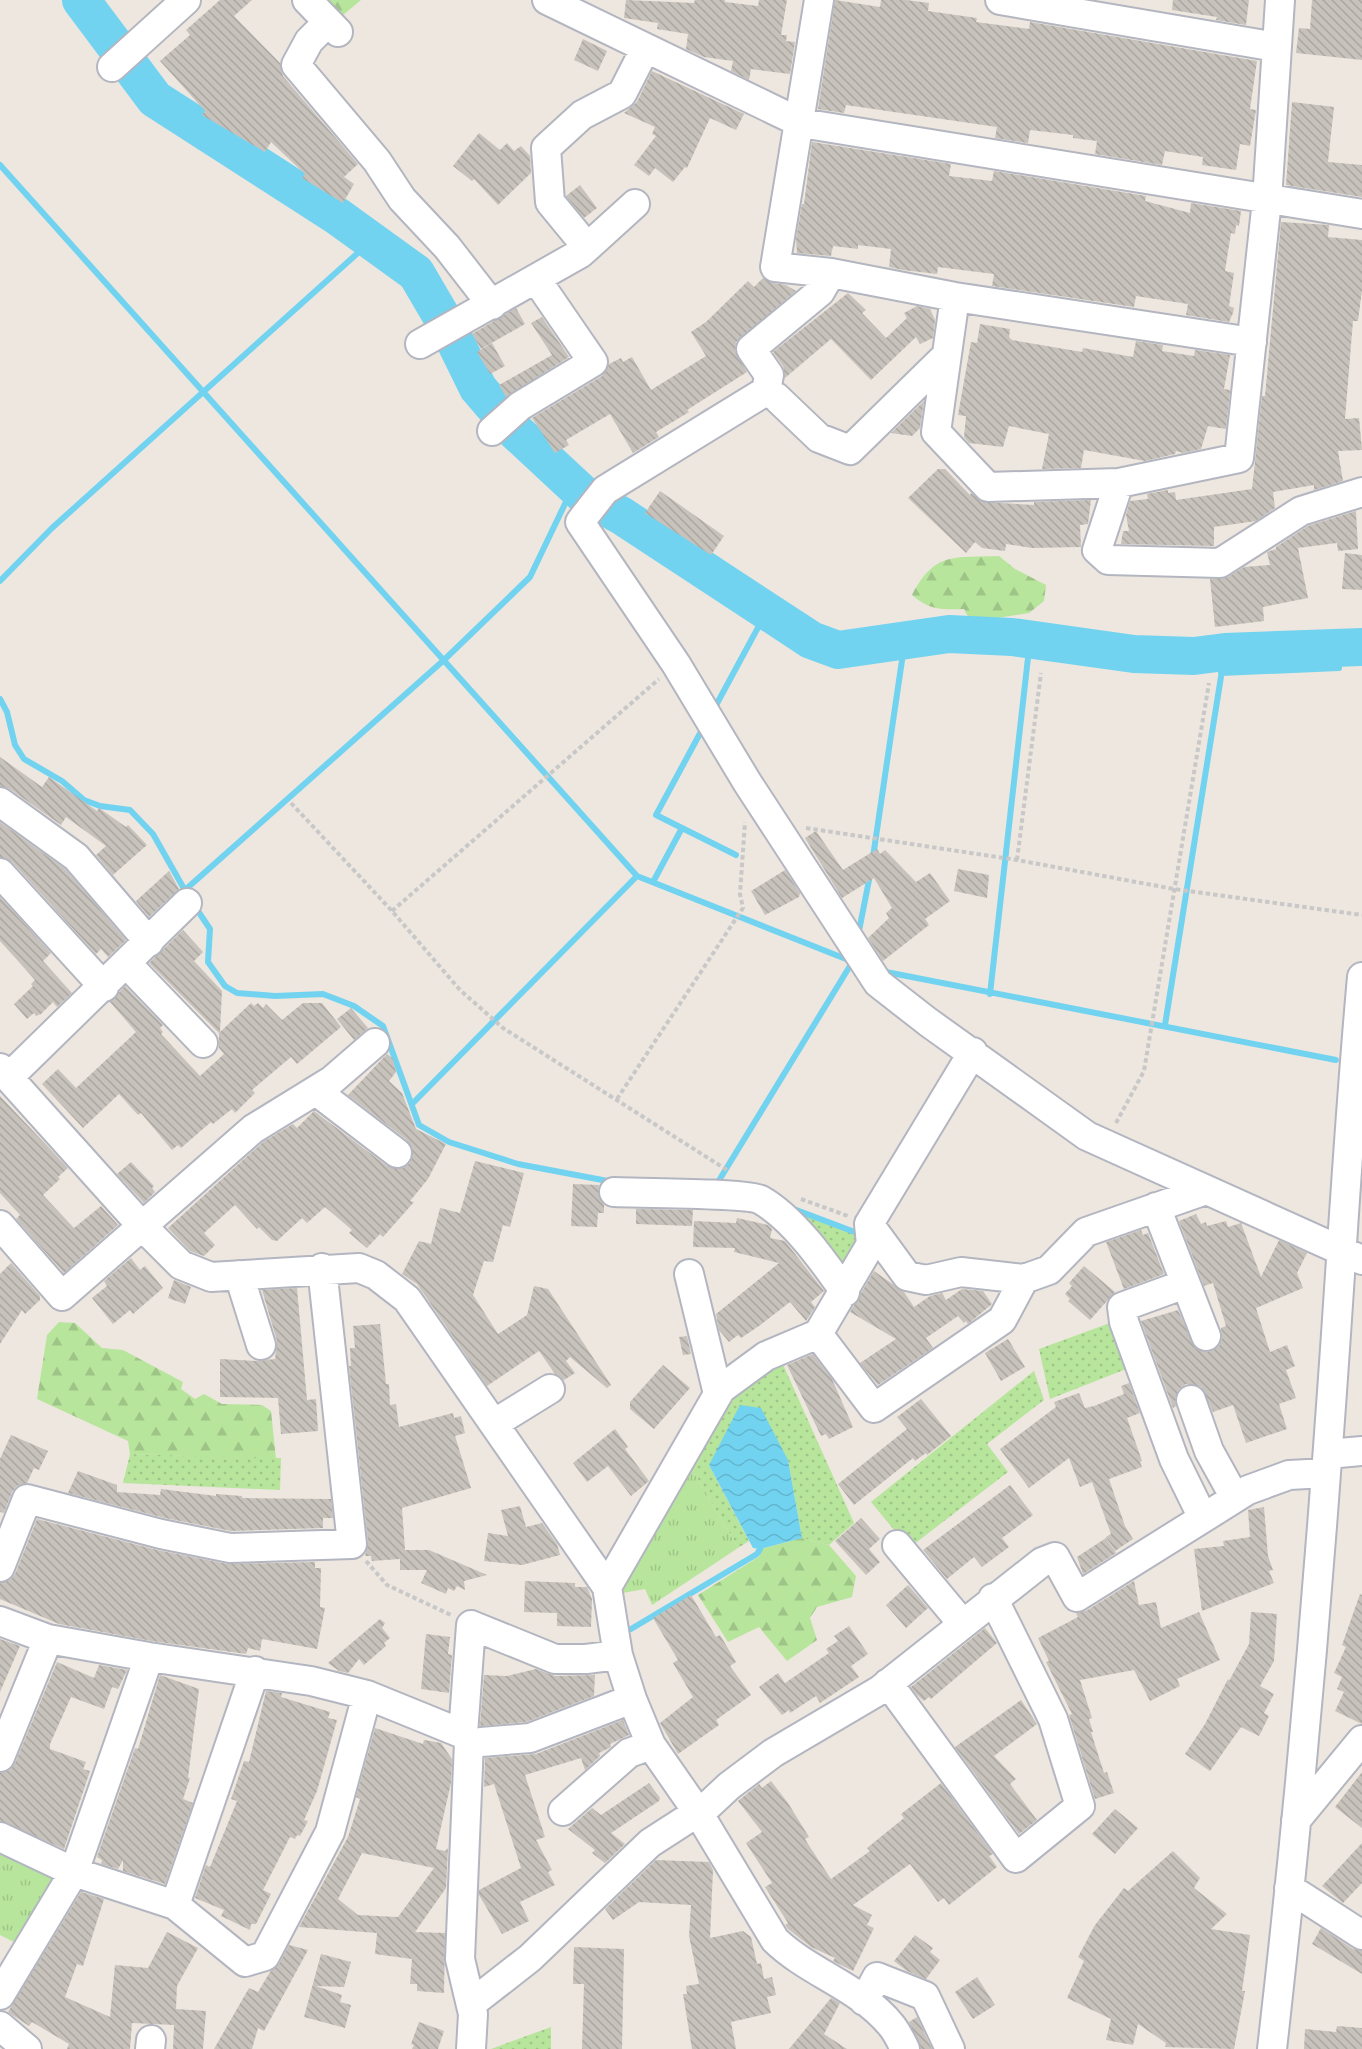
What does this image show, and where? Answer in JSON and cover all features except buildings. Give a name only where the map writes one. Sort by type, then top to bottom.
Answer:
[{"type":"street","points":[[112,67],[186,0]]},
{"type":"street","points":[[307,0],[333,27],[309,41],[296,65],[377,161],[402,199],[447,247],[492,304]]},
{"type":"street","points":[[548,0],[801,123],[1362,214]]},
{"type":"street","points":[[819,0],[801,123],[775,267],[831,273],[955,297],[1252,342]]},
{"type":"street","points":[[955,297],[936,432],[988,488],[1119,483],[1239,458],[1266,200],[1280,0]]},
{"type":"street","points":[[1007,1],[1276,47]]},
{"type":"street","points":[[587,247],[550,202],[546,148],[582,115],[622,94],[645,49]]},
{"type":"street","points":[[420,344],[536,279],[587,247],[635,204]]},
{"type":"street","points":[[831,273],[820,292],[751,349],[769,375],[766,391],[605,490],[580,522],[676,664],[747,782],[878,983],[928,1022],[1088,1136],[1351,1254]]},
{"type":"street","points":[[492,431],[519,405],[593,362],[536,279]]},
{"type":"street","points":[[766,391],[776,397],[819,438],[850,450],[946,356]]},
{"type":"street","points":[[1119,483],[1097,550],[1108,560],[1220,563],[1240,553],[1301,511],[1362,492]]},
{"type":"street","points":[[0,802],[76,857],[149,942]]},
{"type":"street","points":[[0,873],[104,987]]},
{"type":"street","points":[[187,903],[104,987],[4,1073],[142,1226],[181,1265],[211,1277],[322,1268],[359,1268],[376,1275],[407,1299],[607,1587],[618,1655],[632,1699],[651,1746],[698,1813],[775,1940],[790,1954],[864,2001],[891,2025],[905,2049]]},
{"type":"street","points":[[127,964],[203,1043]]},
{"type":"street","points":[[1272,2049],[1296,1820],[1327,1464],[1351,1254],[1362,977]]},
{"type":"street","points":[[0,1225],[62,1296],[253,1129],[331,1081],[375,1043]]},
{"type":"street","points":[[607,1587],[722,1389],[766,1356],[818,1334],[845,1292],[871,1244],[869,1224],[973,1052]]},
{"type":"street","points":[[316,1090],[397,1153]]},
{"type":"street","points":[[614,1192],[762,1190],[819,1255],[845,1292]]},
{"type":"street","points":[[869,1224],[907,1276],[926,1280],[961,1272],[1024,1279],[1049,1270],[1086,1232],[1206,1190]]},
{"type":"street","points":[[1156,1207],[1206,1335]]},
{"type":"street","points":[[0,1567],[27,1500],[161,1534],[230,1548],[351,1545],[322,1268]]},
{"type":"street","points":[[689,1274],[718,1394]]},
{"type":"street","points":[[239,1275],[261,1345]]},
{"type":"street","points":[[818,1334],[874,1408],[1002,1320],[1024,1279]]},
{"type":"street","points":[[1185,1284],[1122,1307],[1124,1322],[1174,1459],[1203,1518]]},
{"type":"street","points":[[495,1424],[550,1389]]},
{"type":"street","points":[[1191,1400],[1209,1451],[1235,1498]]},
{"type":"street","points":[[471,2004],[530,1958],[650,1843],[698,1813],[773,1753],[888,1683],[993,1598],[1042,1562],[1054,1557],[1077,1597],[1248,1490],[1289,1474],[1327,1464],[1362,1451]]},
{"type":"street","points":[[897,1545],[962,1623]]},
{"type":"street","points":[[888,1683],[1016,1858],[1080,1806],[1053,1719],[993,1598]]},
{"type":"street","points":[[0,1621],[48,1639],[149,1657],[311,1681],[367,1695],[472,1738],[530,1738],[632,1699]]},
{"type":"street","points":[[471,2049],[471,2004],[460,1959],[469,1742],[472,1738],[471,1625],[555,1659],[586,1659],[618,1655]]},
{"type":"street","points":[[0,1757],[48,1639]]},
{"type":"street","points":[[0,1995],[74,1872],[149,1657]]},
{"type":"street","points":[[175,1905],[255,1671]]},
{"type":"street","points":[[0,1837],[74,1872],[175,1905],[245,1962],[265,1956],[330,1832],[367,1695]]},
{"type":"street","points":[[1296,1820],[1362,1740]]},
{"type":"street","points":[[562,1811],[629,1754],[651,1746]]},
{"type":"street","points":[[1289,1888],[1362,1935]]},
{"type":"street","points":[[864,2001],[878,1977],[925,1996],[950,2049]]},
{"type":"street","points":[[0,2026],[27,2049]]},
{"type":"path","points":[[392,911],[676,664]]},
{"type":"path","points":[[1017,860],[1041,673]]},
{"type":"path","points":[[1104,1144],[1144,1071],[1209,683]]},
{"type":"path","points":[[617,1099],[743,908],[740,894],[747,782]]},
{"type":"path","points":[[291,803],[392,911],[460,990],[503,1028],[731,1173],[762,1190],[869,1224]]},
{"type":"path","points":[[776,824],[1017,860],[1174,889],[1362,915]]},
{"type":"path","points":[[351,1545],[387,1585],[471,1625]]},
{"type":"green space","points":[[312,0],[361,0],[342,16],[326,16]]},
{"type":"green space","points":[[999,556],[1015,569],[1046,585],[1044,601],[1029,613],[971,622],[964,609],[936,608],[924,604],[912,595],[920,581],[938,564],[958,558]]},
{"type":"green space","points":[[768,1197],[863,1233],[842,1279]]},
{"type":"green space","points":[[1118,1320],[1139,1364],[1050,1399],[1039,1349]]},
{"type":"green space","points":[[59,1322],[75,1323],[102,1348],[123,1350],[183,1382],[181,1389],[195,1399],[204,1394],[222,1404],[262,1405],[271,1411],[276,1459],[130,1454],[128,1441],[37,1399],[47,1335]]},
{"type":"green space","points":[[781,1360],[854,1523],[829,1545],[802,1538],[788,1460],[709,1465],[749,1541],[738,1548],[689,1464],[729,1392]]},
{"type":"green space","points":[[1034,1371],[1044,1400],[987,1444],[1008,1472],[909,1548],[871,1502]]},
{"type":"green space","points":[[130,1454],[281,1458],[280,1490],[123,1483]]},
{"type":"green space","points":[[689,1464],[738,1548],[652,1605],[645,1589],[617,1594]]},
{"type":"green space","points":[[802,1538],[829,1545],[856,1576],[852,1597],[817,1607],[810,1618],[817,1640],[787,1661],[759,1627],[728,1642],[698,1595],[760,1556],[760,1549]]},
{"type":"green space","points":[[0,1848],[60,1881],[22,1946],[0,1935]]},
{"type":"green space","points":[[551,2027],[551,2049],[491,2049],[499,2046]]},
{"type":"water","points":[[740,1405],[761,1408],[788,1460],[802,1538],[760,1549],[753,1548],[709,1465]]},
{"type":"waterway","points":[[81,0],[155,99],[337,216],[416,273],[450,331],[478,388],[514,430],[584,495],[622,516],[811,640],[838,650],[949,634],[1012,637],[1134,654],[1194,656],[1225,652],[1362,647]]},
{"type":"waterway","points":[[0,165],[637,876],[851,961]]},
{"type":"waterway","points":[[0,581],[52,528],[370,242]]},
{"type":"waterway","points":[[185,890],[444,660],[530,577],[574,485]]},
{"type":"waterway","points":[[714,709],[767,611]]},
{"type":"waterway","points":[[873,857],[905,640]]},
{"type":"waterway","points":[[990,994],[1030,640]]},
{"type":"waterway","points":[[1221,673],[1339,668],[1339,647]]},
{"type":"waterway","points":[[1165,1025],[1225,652]]},
{"type":"waterway","points":[[0,699],[7,712],[15,745],[24,759],[62,781],[84,800],[100,806],[130,810],[153,834],[187,894]]},
{"type":"waterway","points":[[704,726],[656,815],[736,855]]},
{"type":"waterway","points":[[653,882],[682,828]]},
{"type":"waterway","points":[[858,936],[870,875]]},
{"type":"waterway","points":[[412,1104],[637,876]]},
{"type":"waterway","points":[[194,905],[210,929],[208,962],[225,986],[237,993],[275,996],[323,994],[354,1006],[383,1026],[419,1125],[449,1142],[518,1164],[613,1182]]},
{"type":"waterway","points":[[715,1187],[853,961]]},
{"type":"waterway","points":[[881,971],[1336,1060]]},
{"type":"waterway","points":[[791,1208],[860,1234]]},
{"type":"waterway","points":[[631,1629],[757,1554],[760,1549]]}]
